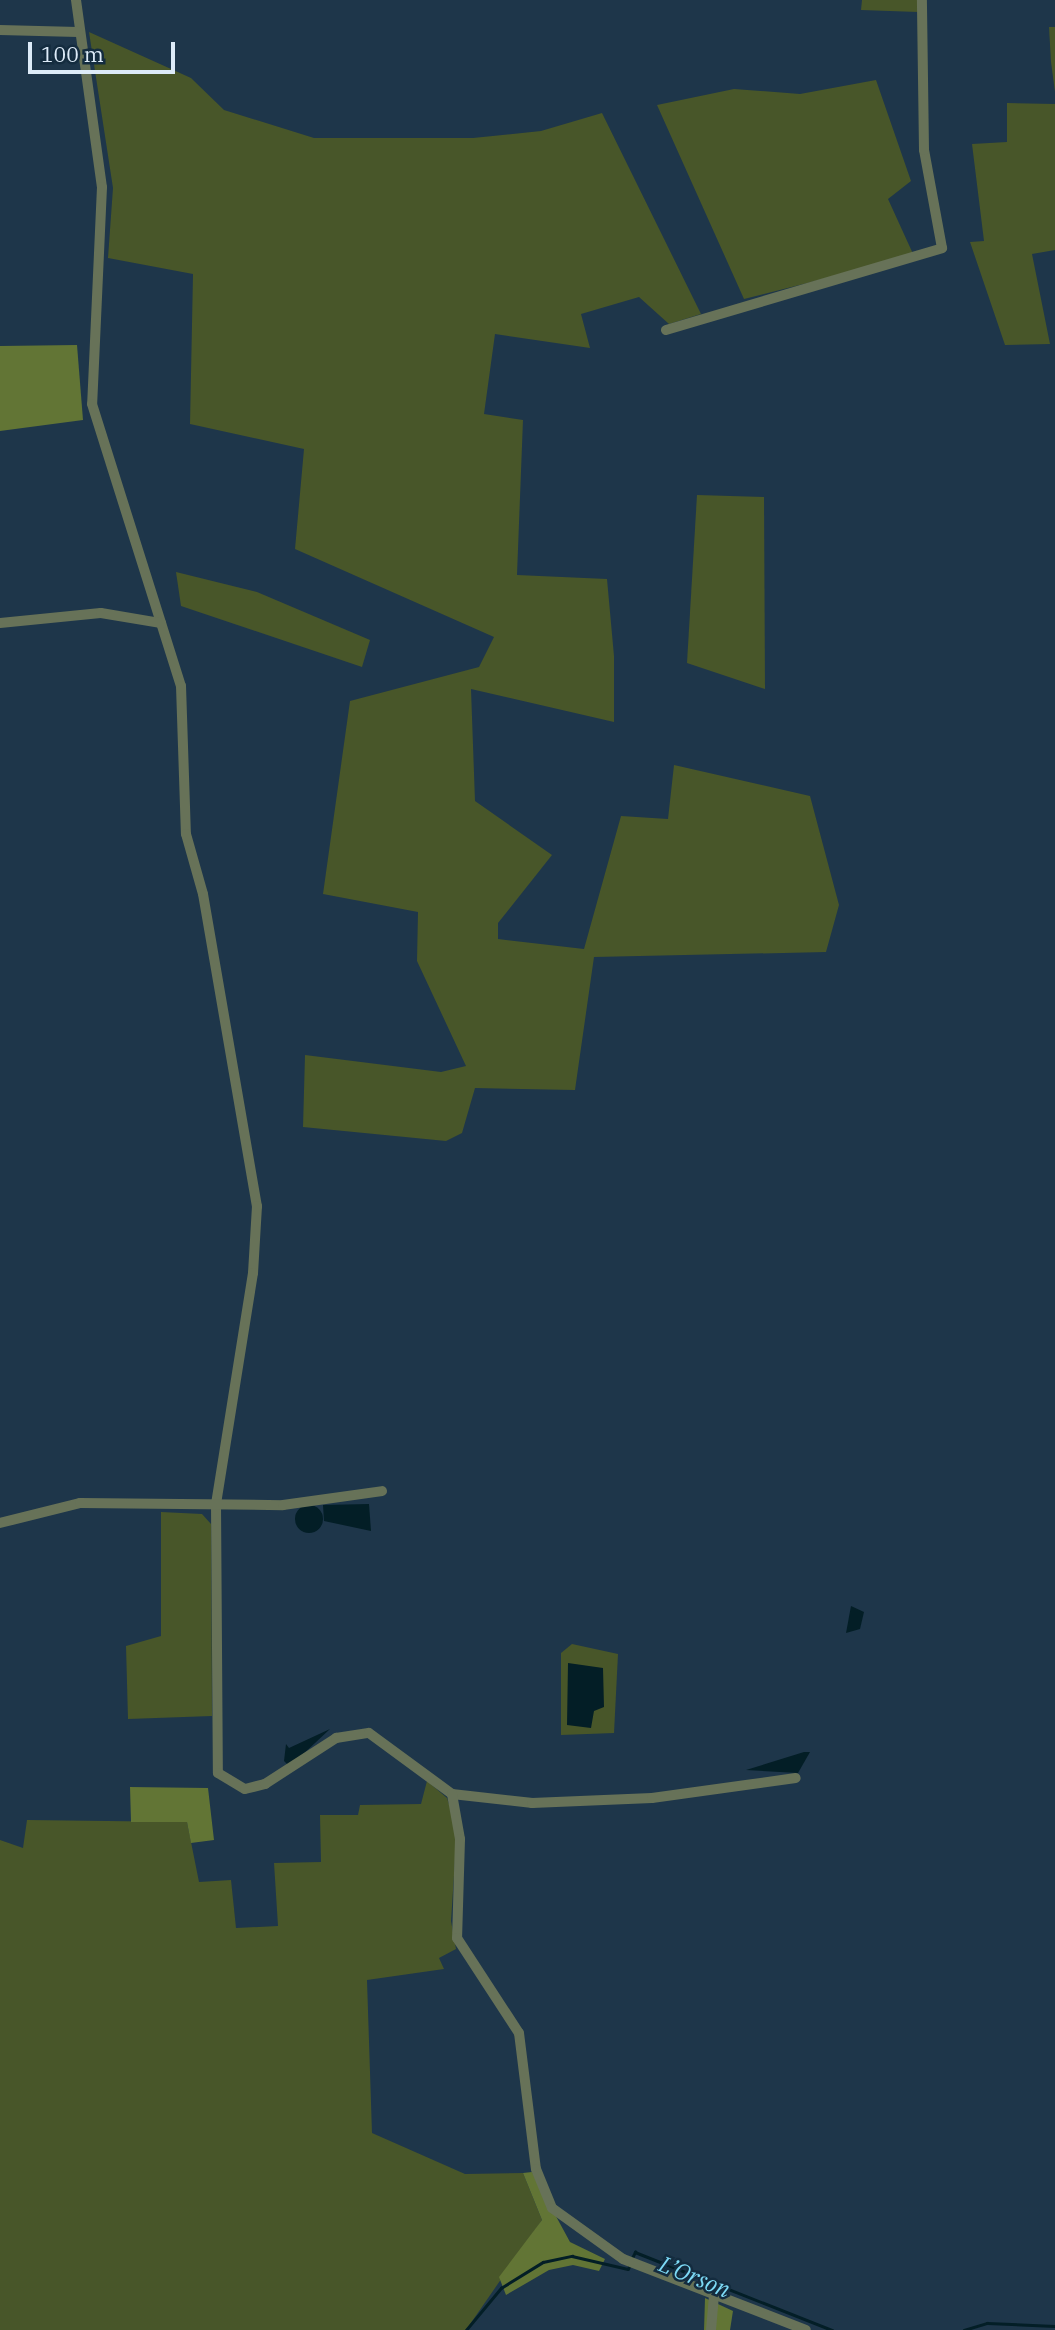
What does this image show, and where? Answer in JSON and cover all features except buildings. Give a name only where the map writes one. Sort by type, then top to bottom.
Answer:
[{"type":"street","points":[[76,0],[78,32],[102,187],[92,404],[181,686],[186,834],[203,894],[257,1206],[253,1273],[216,1504],[216,1731],[223,1781],[245,1789],[265,1784],[336,1738],[369,1733],[452,1794],[532,1803],[626,1800],[796,1778]]},
{"type":"street","points":[[666,330],[942,248],[924,150],[922,0]]},
{"type":"street","points":[[0,30],[78,32]]},
{"type":"street","points":[[0,623],[101,613],[161,623]]},
{"type":"street","points":[[0,1524],[80,1503],[283,1505],[382,1491]]},
{"type":"street","points":[[452,1794],[460,1839],[457,1938],[519,2033],[536,2169],[552,2208],[623,2259],[714,2292],[806,2330]]},
{"type":"street","points":[[711,2330],[714,2292]]},
{"type":"green space","points":[[862,0],[918,0],[918,12],[861,10]]},
{"type":"green space","points":[[1049,27],[1055,27],[1055,92],[1051,62]]},
{"type":"green space","points":[[89,32],[191,78],[224,110],[314,138],[473,138],[541,131],[602,113],[701,314],[669,324],[639,297],[581,314],[590,348],[495,334],[484,414],[523,420],[517,575],[607,579],[614,656],[614,722],[471,689],[475,801],[552,855],[498,923],[498,939],[584,949],[621,816],[668,819],[674,765],[810,796],[839,905],[826,952],[594,957],[575,1090],[475,1088],[462,1133],[446,1141],[303,1127],[305,1055],[441,1072],[466,1066],[417,961],[418,912],[323,894],[350,701],[479,667],[494,637],[295,549],[304,449],[190,424],[193,274],[108,258],[113,188]]},
{"type":"green space","points":[[876,80],[911,181],[888,199],[914,256],[744,299],[657,105],[734,89],[800,94]]},
{"type":"green space","points":[[1007,103],[1055,104],[1055,250],[1032,254],[1050,344],[1005,345],[970,242],[984,241],[972,144],[1007,142]]},
{"type":"green space","points":[[77,345],[83,420],[0,431],[0,346]]},
{"type":"green space","points":[[697,495],[764,497],[765,689],[687,663]]},
{"type":"green space","points":[[176,572],[257,592],[370,640],[362,667],[181,606]]},
{"type":"green space","points":[[161,1512],[202,1514],[211,1524],[212,1716],[128,1719],[126,1646],[161,1636]]},
{"type":"green space","points":[[572,1644],[618,1654],[614,1733],[561,1735],[561,1653]]},
{"type":"green space","points":[[427,1781],[447,1798],[457,1829],[451,1921],[456,1949],[439,1958],[444,1969],[367,1980],[372,2133],[465,2174],[523,2173],[542,2220],[466,2330],[0,2330],[0,1840],[23,1848],[27,1820],[187,1822],[199,1882],[231,1880],[236,1928],[278,1926],[274,1863],[321,1862],[320,1815],[358,1815],[360,1805],[421,1804]]},
{"type":"green space","points":[[130,1787],[208,1788],[214,1840],[191,1843],[187,1822],[131,1822]]},
{"type":"green space","points":[[532,2172],[570,2242],[605,2259],[599,2271],[573,2265],[549,2270],[506,2295],[499,2277],[542,2220],[523,2173]]},
{"type":"green space","points":[[705,2298],[733,2311],[730,2330],[704,2330]]},
{"type":"water","points":[[369,1504],[371,1531],[324,1521],[323,1505]]},
{"type":"water","points":[[309,1505],[319,1509],[323,1519],[319,1529],[309,1533],[299,1529],[295,1519],[299,1509]]},
{"type":"water","points":[[851,1606],[864,1612],[860,1629],[846,1633]]},
{"type":"water","points":[[568,1663],[603,1668],[604,1707],[594,1711],[591,1728],[567,1725]]},
{"type":"water","points":[[330,1729],[300,1757],[288,1765],[284,1761],[286,1744],[289,1748]]},
{"type":"water","points":[[804,1752],[810,1752],[798,1773],[746,1770]]},
{"type":"waterway","name":"L’Orson","points":[[632,2258],[635,2252],[832,2330]]},
{"type":"waterway","name":"L’Orson","points":[[466,2330],[501,2288],[543,2262],[572,2256],[628,2269],[630,2264]]},
{"type":"waterway","name":"L’Orson","points":[[964,2330],[987,2323],[1055,2326]]}]
